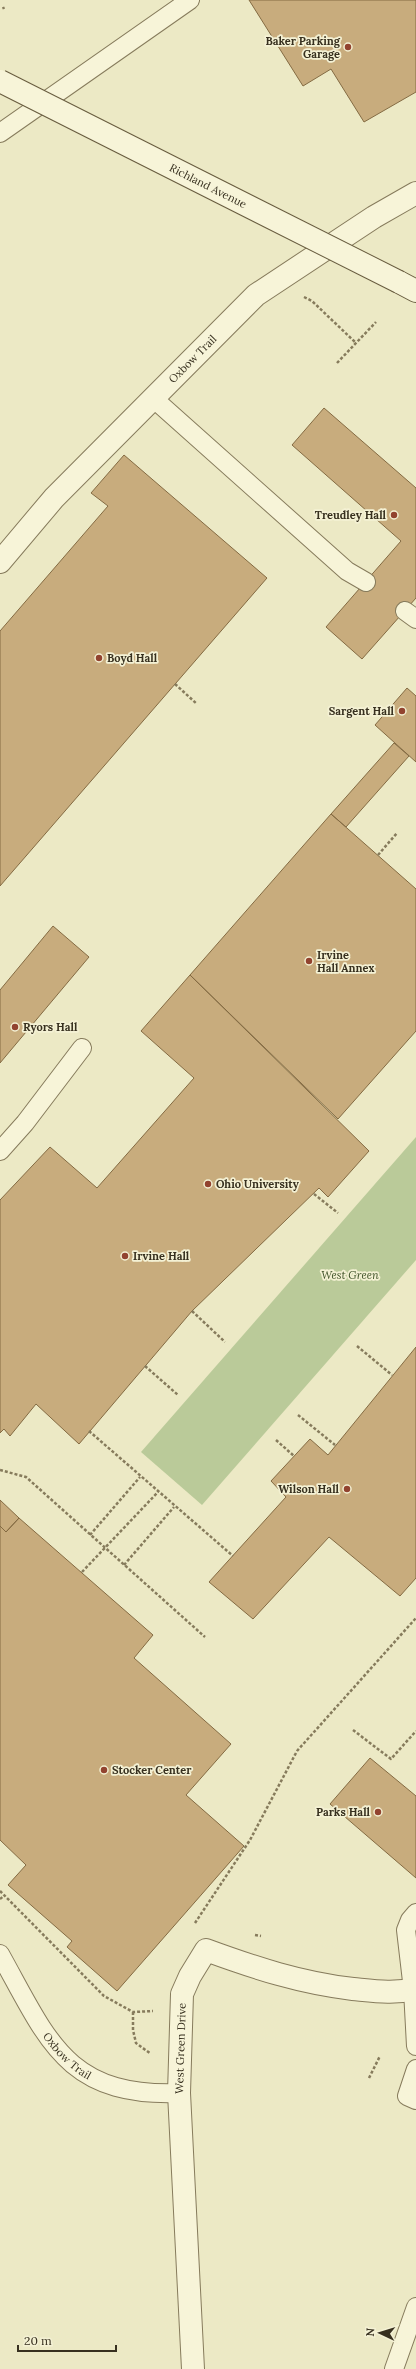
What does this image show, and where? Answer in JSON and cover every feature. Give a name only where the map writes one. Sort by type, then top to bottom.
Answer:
[{"type":"street","name":"Richland Avenue","points":[[0,81],[407,287]]},
{"type":"street","name":"Oxbow Trail","points":[[0,562],[54,498],[256,295],[374,218],[416,193]]},
{"type":"street","name":"West Green Drive","points":[[194,2369],[179,2093],[182,1994],[190,1976],[206,1950],[260,1970],[315,1984],[387,1993],[415,1990]]},
{"type":"lane","points":[[0,133],[190,0]]},
{"type":"lane","points":[[154,398],[347,571],[366,582]]},
{"type":"lane","points":[[0,1151],[25,1123],[82,1048]]},
{"type":"lane","points":[[416,1913],[410,1920],[406,1930],[415,1990],[416,2046]]},
{"type":"lane","name":"Oxbow Trail","points":[[0,1954],[50,2040],[66,2059],[93,2079],[109,2086],[131,2092],[179,2093]]},
{"type":"lane","points":[[416,2069],[407,2096],[416,2100]]},
{"type":"lane","points":[[394,2369],[416,2306]]},
{"type":"path","points":[[312,301],[356,343]]},
{"type":"path","points":[[337,363],[376,322]]},
{"type":"path","points":[[175,684],[197,704]]},
{"type":"path","points":[[378,855],[397,833]]},
{"type":"path","points":[[314,1194],[338,1212]]},
{"type":"path","points":[[192,1311],[225,1342]]},
{"type":"path","points":[[357,1346],[392,1375]]},
{"type":"path","points":[[145,1366],[178,1395]]},
{"type":"path","points":[[298,1415],[335,1445]]},
{"type":"path","points":[[89,1431],[174,1507],[233,1556]]},
{"type":"path","points":[[276,1440],[294,1456]]},
{"type":"path","points":[[0,1470],[26,1477],[205,1637]]},
{"type":"path","points":[[90,1535],[140,1477]]},
{"type":"path","points":[[82,1572],[158,1492]]},
{"type":"path","points":[[124,1565],[174,1507]]},
{"type":"path","points":[[244,1849],[297,1751],[416,1618]]},
{"type":"path","points":[[353,1730],[391,1759],[416,1731]]},
{"type":"path","points":[[0,1891],[104,1996],[133,2012],[156,2011]]},
{"type":"path","points":[[0,1898],[4,1895]]},
{"type":"path","points":[[133,2012],[136,2043],[156,2057]]},
{"type":"path","points":[[369,2078],[380,2056]]},
{"type":"green space","name":"West Green","points":[[416,1137],[416,1260],[202,1505],[141,1452]]},
{"type":"building","name":"Baker Parking Garage","points":[[249,0],[416,0],[416,92],[364,122],[331,69],[303,86]]},
{"type":"building","name":"Treudley Hall","points":[[324,408],[416,488],[416,598],[362,659],[326,627],[401,541],[292,445]]},
{"type":"building","name":"Boyd Hall","points":[[124,455],[267,578],[0,886],[0,631],[108,506],[91,493]]},
{"type":"building","name":"Sargent Hall","points":[[407,688],[416,696],[416,762],[375,725]]},
{"type":"building","points":[[394,743],[409,756],[346,827],[331,814]]},
{"type":"building","name":"Irvine Hall Annex","points":[[331,814],[416,889],[416,1031],[338,1119],[190,975]]},
{"type":"building","name":"Ryors Hall","points":[[53,926],[89,957],[0,1063],[0,990]]},
{"type":"building","name":"Irvine Hall","points":[[190,975],[369,1151],[328,1197],[319,1188],[192,1311],[79,1444],[36,1404],[10,1436],[4,1429],[0,1433],[0,1200],[50,1147],[97,1188],[194,1078],[141,1031]]},
{"type":"building","name":"Wilson Hall","points":[[416,1347],[416,1578],[400,1596],[329,1537],[253,1619],[209,1582],[286,1497],[271,1481],[310,1439],[328,1455]]},
{"type":"building","points":[[0,1500],[19,1518],[6,1532],[0,1526]]},
{"type":"building","name":"Stocker Center","points":[[19,1518],[153,1635],[134,1658],[231,1744],[186,1795],[244,1846],[117,1991],[67,1947],[72,1941],[8,1885],[26,1865],[0,1840],[0,1526],[6,1532]]},
{"type":"building","name":"Parks Hall","points":[[370,1758],[416,1796],[416,1878],[330,1804]]},
{"type":"place","name":"Baker Parking Garage","points":[[348,47]]},
{"type":"place","name":"Treudley Hall","points":[[394,515]]},
{"type":"place","name":"Boyd Hall","points":[[99,658]]},
{"type":"place","name":"Sargent Hall","points":[[402,711]]},
{"type":"place","name":"Irvine Hall Annex","points":[[309,961]]},
{"type":"place","name":"Ryors Hall","points":[[15,1027]]},
{"type":"place","name":"Ohio University","points":[[208,1184]]},
{"type":"place","name":"Irvine Hall","points":[[125,1256]]},
{"type":"place","name":"Wilson Hall","points":[[347,1489]]},
{"type":"place","name":"Stocker Center","points":[[104,1770]]},
{"type":"place","name":"Parks Hall","points":[[378,1812]]}]
